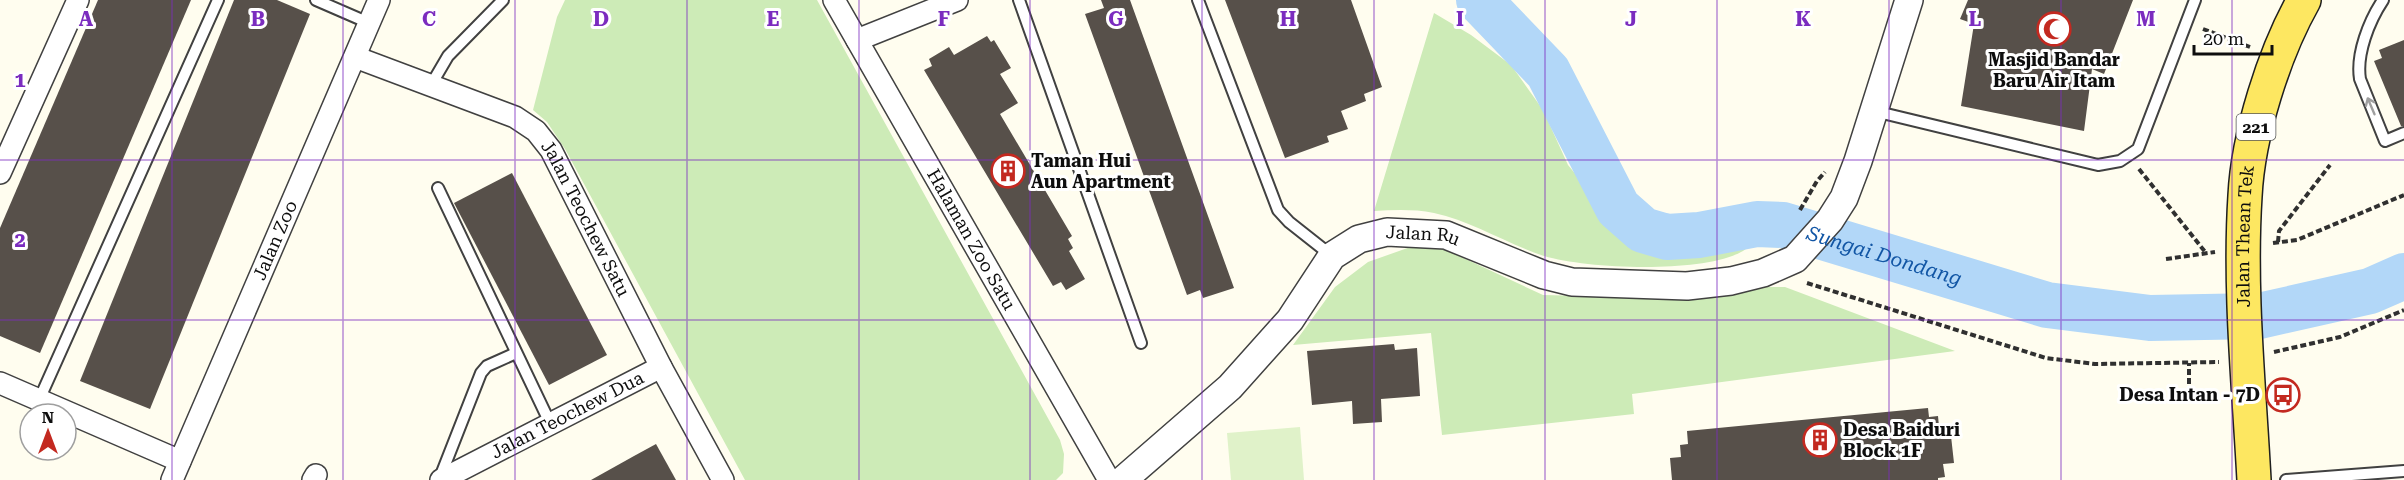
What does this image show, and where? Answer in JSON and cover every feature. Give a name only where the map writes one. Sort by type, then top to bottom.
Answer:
[{"type":"main road","name":"Jalan Thean Tek","points":[[2254,480],[2246,337],[2245,194],[2256,124],[2280,52],[2304,0]]},
{"type":"street","points":[[0,173],[78,0]]},
{"type":"street","name":"Jalan Zoo","points":[[176,470],[379,0]]},
{"type":"street","name":"Halaman Zoo Satu","points":[[834,0],[1109,480]]},
{"type":"street","points":[[857,40],[957,0]]},
{"type":"street","name":"Jalan Ru","points":[[1123,480],[1230,387],[1290,320],[1332,256],[1359,239],[1387,232],[1446,235],[1544,275],[1572,282],[1687,286],[1731,281],[1763,273],[1795,259],[1830,220],[1844,198],[1909,0]]},
{"type":"street","name":"Jalan Teochew Satu","points":[[355,57],[515,117],[536,131],[551,150],[662,367],[723,480]]},
{"type":"street","name":"Jalan Teochew Dua","points":[[440,480],[662,367]]},
{"type":"street","points":[[0,383],[39,400],[176,470]]},
{"type":"lane","points":[[39,400],[218,0]]},
{"type":"lane","points":[[316,0],[369,23]]},
{"type":"lane","points":[[432,85],[448,56],[503,0]]},
{"type":"lane","points":[[1019,0],[1141,343]]},
{"type":"lane","points":[[1198,0],[1278,210],[1289,222],[1332,256]]},
{"type":"lane","points":[[1874,111],[2098,165],[2120,161],[2138,149],[2195,0]]},
{"type":"lane","points":[[2383,0],[2359,57],[2360,79],[2385,141],[2404,133]]},
{"type":"lane","points":[[438,188],[549,423]]},
{"type":"lane","points":[[440,480],[481,373],[487,366],[516,353]]},
{"type":"lane","points":[[2286,480],[2404,471]]},
{"type":"path","points":[[2212,33],[2242,44]]},
{"type":"path","points":[[2129,155],[2205,253]]},
{"type":"path","points":[[2278,242],[2279,231],[2330,165]]},
{"type":"path","points":[[1799,213],[1817,181]]},
{"type":"path","points":[[2166,259],[2205,253],[2244,255],[2278,242],[2297,240],[2404,195]]},
{"type":"path","points":[[1802,282],[2046,358],[2095,364],[2219,362]]},
{"type":"path","points":[[2281,350],[2340,337],[2404,310]]},
{"type":"path","points":[[2189,363],[2189,402]]},
{"type":"green space","points":[[565,0],[817,0],[1060,440],[1064,454],[1063,473],[1056,480],[745,480],[565,149],[547,122],[533,110],[557,17]]},
{"type":"green space","points":[[1434,13],[1471,35],[1511,65],[1543,110],[1568,165],[1601,205],[1623,237],[1643,249],[1695,244],[1758,229],[1749,245],[1743,251],[1725,258],[1701,263],[1645,267],[1588,264],[1544,256],[1462,221],[1434,213],[1412,210],[1374,211]]},
{"type":"green space","points":[[1416,245],[1444,249],[1543,295],[1671,298],[1765,287],[1785,287],[1955,351],[1632,394],[1634,414],[1442,435],[1431,333],[1293,345],[1335,287],[1368,262]]},
{"type":"green space","points":[[1300,427],[1304,480],[1231,480],[1227,433]]},
{"type":"building","points":[[98,0],[191,0],[40,353],[0,336],[0,228]]},
{"type":"building","points":[[234,0],[277,0],[310,14],[150,409],[80,381]]},
{"type":"building","points":[[1101,0],[1130,0],[1234,288],[1203,298],[1200,290],[1187,295],[1085,14],[1104,8]]},
{"type":"building","points":[[1225,0],[1351,0],[1382,87],[1364,94],[1366,101],[1341,111],[1348,129],[1327,136],[1329,142],[1285,158]]},
{"type":"building","points":[[1968,0],[2133,0],[2104,74],[2092,69],[2084,131],[1961,106],[1974,24],[1960,19]]},
{"type":"building","name":"Taman Hui Aun Apartment","points":[[987,36],[991,42],[994,40],[1011,68],[1000,74],[1018,103],[1000,114],[1072,236],[1068,239],[1073,248],[1069,251],[1085,279],[1066,290],[1061,282],[1053,286],[924,70],[932,66],[929,59],[949,47],[954,55]]},
{"type":"building","points":[[2404,40],[2404,126],[2401,126],[2374,61],[2382,58],[2379,50]]},
{"type":"building","points":[[512,173],[607,355],[549,385],[454,203]]},
{"type":"building","points":[[1394,344],[1395,350],[1417,348],[1420,396],[1381,399],[1382,422],[1353,424],[1352,401],[1312,405],[1307,351]]},
{"type":"building","name":"Desa Baiduri Block 1F","points":[[1928,408],[1929,417],[1938,416],[1940,437],[1951,436],[1954,463],[1943,464],[1945,477],[1938,478],[1938,480],[1672,480],[1670,458],[1681,457],[1680,445],[1688,444],[1687,431]]},
{"type":"building","points":[[656,444],[676,480],[591,480],[634,456]]},
{"type":"waterway","name":"Sungai Dondang","points":[[1479,0],[1548,72],[1618,208],[1643,230],[1667,237],[1699,235],[1757,224],[1783,225],[2047,305],[2150,318],[2259,316],[2370,291],[2404,276]]},
{"type":"place","name":"Masjid Bandar Baru Air Itam","points":[[2054,29]]},
{"type":"place","name":"Taman Hui Aun Apartment","points":[[1008,171]]},
{"type":"place","name":"Desa Intan - 7D","points":[[2283,395]]},
{"type":"place","name":"Desa Baiduri Block 1F","points":[[1820,440]]}]
